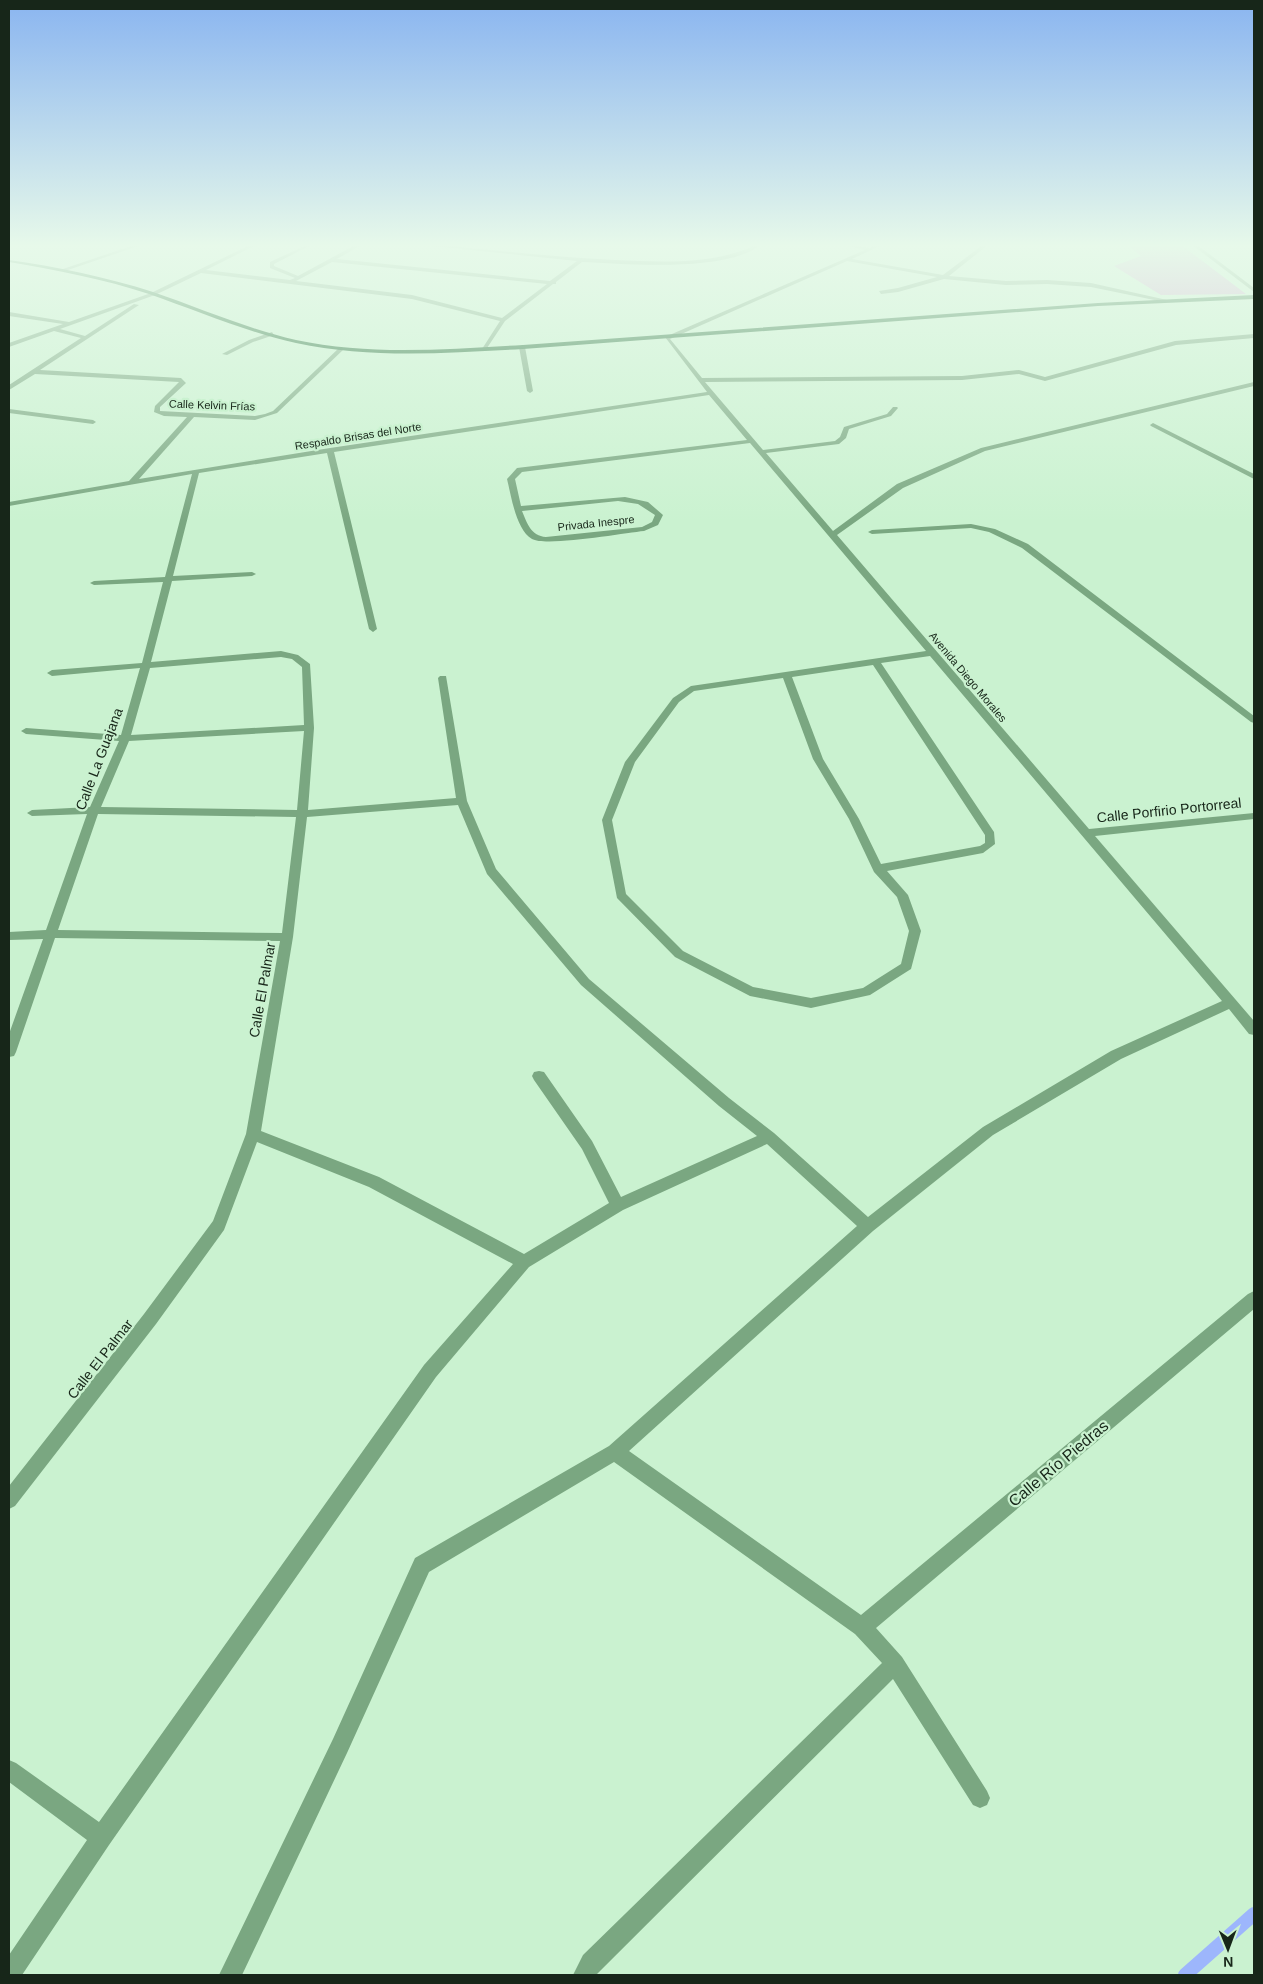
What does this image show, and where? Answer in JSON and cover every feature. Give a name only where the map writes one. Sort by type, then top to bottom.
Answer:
[{"type":"main road","points":[[282,337],[341,348],[409,351],[485,349],[685,337]]},
{"type":"street","points":[[9,345],[33,337]]},
{"type":"street","points":[[81,337],[86,338]]},
{"type":"street","points":[[225,354],[264,337]]},
{"type":"street","points":[[485,349],[493,337]]},
{"type":"street","points":[[701,380],[763,378],[841,380],[962,378],[1019,372],[1045,379],[1175,343],[1247,337]]},
{"type":"street","points":[[9,388],[86,338]]},
{"type":"street","name":"Avenida Diego Morales","points":[[667,338],[761,452],[1254,1030]]},
{"type":"street","points":[[522,346],[530,391]]},
{"type":"street","name":"Calle Kelvin Frías","points":[[34,372],[182,380],[183,383],[157,407],[157,412],[164,414],[255,418],[275,412],[341,348]]},
{"type":"street","points":[[832,535],[900,486],[983,449],[1254,384]]},
{"type":"street","name":"Respaldo Brisas del Norte","points":[[9,504],[196,471],[711,393]]},
{"type":"street","points":[[761,452],[837,443],[843,438],[846,428],[889,415],[895,408]]},
{"type":"street","points":[[9,411],[93,422]]},
{"type":"street","points":[[132,482],[192,415]]},
{"type":"street","points":[[1153,425],[1254,477]]},
{"type":"street","name":"Privada Inespre","points":[[518,509],[618,498],[632,500],[648,504],[659,515],[656,523],[644,529],[549,539],[534,537],[528,531],[518,509],[511,479],[520,470],[535,466],[752,441]]},
{"type":"street","points":[[330,450],[373,629]]},
{"type":"street","name":"Calle La Guajana","points":[[9,1052],[94,810],[125,738],[146,665],[196,471]]},
{"type":"street","points":[[872,532],[971,526],[983,527],[998,532],[1025,546],[1254,720]]},
{"type":"street","points":[[94,583],[252,574]]},
{"type":"street","points":[[787,676],[818,759],[854,819],[878,869],[902,895],[915,931],[907,966],[866,992],[811,1003],[750,991],[679,954],[621,894],[607,820],[630,762],[676,700],[691,689],[933,653]]},
{"type":"street","name":"Calle El Palmar","points":[[9,1500],[150,1319],[219,1225],[253,1134],[286,937],[302,814],[308,728],[308,666],[295,657],[281,654],[52,673]]},
{"type":"street","points":[[875,661],[990,835],[990,844],[983,850],[878,869]]},
{"type":"street","points":[[443,678],[462,801],[491,871],[585,982],[724,1102],[769,1137],[868,1226]]},
{"type":"street","points":[[26,731],[125,738],[308,728]]},
{"type":"street","points":[[32,813],[94,810],[302,814],[462,801]]},
{"type":"street","name":"Calle Porfirio Portorreal","points":[[1087,833],[1254,816]]},
{"type":"street","points":[[9,936],[50,934],[286,937]]},
{"type":"street","points":[[230,1975],[340,1746],[422,1565],[615,1452],[868,1226],[988,1130],[1116,1055],[1231,1002]]},
{"type":"street","points":[[539,1076],[587,1145],[618,1205]]},
{"type":"street","points":[[253,1134],[374,1182],[524,1262]]},
{"type":"street","points":[[9,1975],[101,1837],[430,1371],[524,1262],[618,1205],[769,1137]]},
{"type":"street","name":"Calle Río Piedras","points":[[862,1627],[1254,1299]]},
{"type":"street","points":[[615,1452],[862,1627],[894,1664],[980,1798]]},
{"type":"street","points":[[584,1975],[591,1963],[894,1664]]},
{"type":"street","points":[[9,1770],[101,1837]]},
{"type":"waterway","points":[[1185,1975],[1254,1914]]}]
